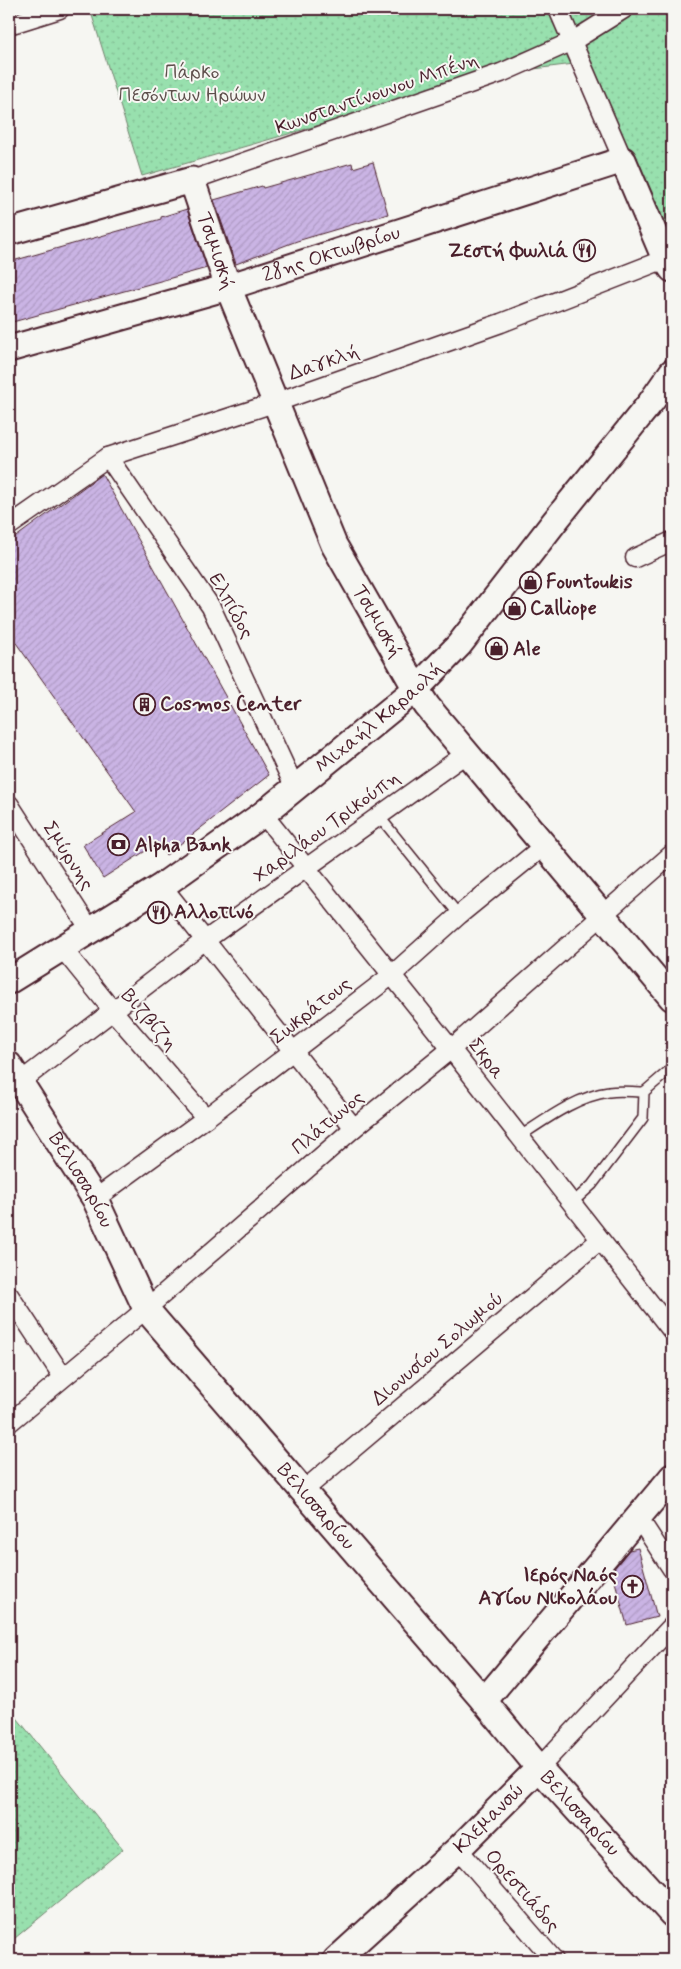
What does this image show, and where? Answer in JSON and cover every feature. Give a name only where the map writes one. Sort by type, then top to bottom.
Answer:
[{"type":"street","points":[[9,26],[60,9]]},
{"type":"street","points":[[558,9],[668,264]]},
{"type":"street","name":"Κωνσταντίνουνου Μπένη","points":[[192,180],[501,73],[572,41],[624,9]]},
{"type":"street","name":"28ης Οκτωβρίου","points":[[9,349],[228,287],[622,160]]},
{"type":"street","points":[[9,232],[192,180]]},
{"type":"street","name":"Τσιμισκή","points":[[192,180],[228,287],[274,403],[334,545],[416,689],[427,706],[672,998]]},
{"type":"street","name":"Δαγκλή","points":[[9,526],[108,456],[274,403],[668,264]]},
{"type":"street","name":"Μιχαήλ Καραολή","points":[[9,981],[162,886],[263,814],[416,689],[459,645],[478,622],[555,521],[651,402],[672,372]]},
{"type":"street","name":"Ελπίδος","points":[[108,456],[211,607],[295,788]]},
{"type":"street","points":[[635,558],[672,541]]},
{"type":"street","name":"Χαριλάου Τρικούπη","points":[[15,1073],[113,1011],[204,941],[467,753]]},
{"type":"street","name":"Σμύρνης","points":[[9,804],[90,931]]},
{"type":"street","name":"Σκρα","points":[[263,814],[451,1049],[672,1331]]},
{"type":"street","name":"Σωκράτους","points":[[95,1199],[206,1118],[392,975],[459,916],[545,845]]},
{"type":"street","name":"Πλάτωνος","points":[[9,1423],[146,1309],[354,1128],[451,1049],[672,854]]},
{"type":"street","points":[[162,886],[354,1128]]},
{"type":"street","name":"Βιζβίζη","points":[[62,948],[113,1011],[206,1118]]},
{"type":"street","name":"Βελισσαρίου","points":[[15,1073],[95,1199],[146,1309],[304,1490],[539,1768],[672,1914]]},
{"type":"street","name":"Διονυσίου Σολωμού","points":[[304,1490],[600,1240]]},
{"type":"street","points":[[9,1295],[63,1377]]},
{"type":"street","points":[[484,1701],[672,1477]]},
{"type":"street","points":[[638,1517],[672,1569]]},
{"type":"street","name":"Κλεμανσώ","points":[[336,1960],[458,1849],[539,1768],[672,1626]]},
{"type":"street","name":"Ορεστιάδος","points":[[458,1849],[554,1960]]},
{"type":"lane","points":[[379,816],[459,916]]},
{"type":"lane","points":[[519,1137],[555,1113],[596,1095],[608,1092],[644,1092],[672,1068]]},
{"type":"lane","points":[[571,1204],[592,1185],[643,1118],[644,1092]]},
{"type":"green space","name":"Πάρκο Πεσόντων Ηρώων","points":[[90,9],[558,9],[563,18],[580,9],[672,9],[672,255],[582,63],[501,73],[142,176]]},
{"type":"green space","points":[[9,1708],[123,1849],[9,1943]]},
{"type":"building","points":[[373,162],[388,214],[297,241],[236,264],[214,200],[352,163],[353,168]]},
{"type":"building","points":[[187,209],[207,268],[9,323],[9,262],[161,219],[161,217]]},
{"type":"building","name":"Cosmos Center","points":[[102,474],[269,775],[166,855],[158,843],[103,878],[83,845],[136,812],[9,633],[9,542]]},
{"type":"building","name":"Ιερός Ναός Αγίου Νικολάου","points":[[638,1548],[657,1617],[627,1625],[612,1571],[629,1550]]},
{"type":"place","name":"Ζεστή Φωλιά","points":[[584,251]]},
{"type":"place","name":"Fountoukis","points":[[530,582]]},
{"type":"place","name":"Calliope","points":[[514,608]]},
{"type":"place","name":"Ale","points":[[497,649]]},
{"type":"place","name":"Cosmos Center","points":[[144,704]]},
{"type":"place","name":"Alpha Bank","points":[[119,845]]},
{"type":"place","name":"Αλλοτινό","points":[[158,912]]},
{"type":"place","name":"Ιερός Ναός Αγίου Νικολάου","points":[[633,1587]]}]
